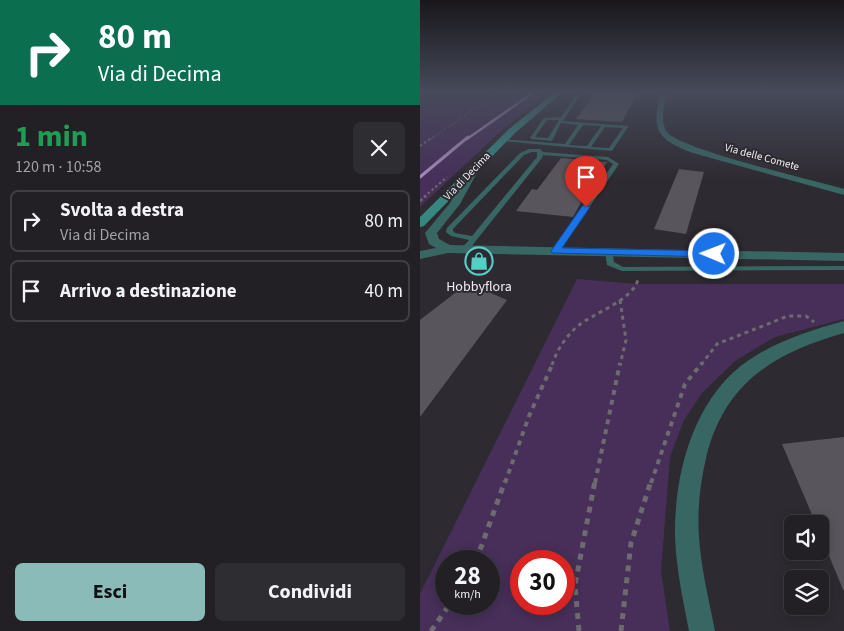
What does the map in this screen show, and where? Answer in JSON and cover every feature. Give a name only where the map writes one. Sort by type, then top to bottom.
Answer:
[{"type":"street","name":"Via di Decima","points":[[420,224],[524,120]]},
{"type":"street","name":"Via delle Comete","points":[[658,120],[663,134],[674,143],[696,151],[844,192]]},
{"type":"street","points":[[448,250],[433,241],[431,233],[455,204],[473,171]]},
{"type":"street","points":[[420,255],[448,250],[464,250],[844,256]]},
{"type":"street","points":[[702,631],[689,555],[687,517],[692,471],[708,424],[726,392],[744,372],[796,344],[844,327]]},
{"type":"lane","points":[[545,120],[532,138],[550,140],[562,120]]},
{"type":"lane","points":[[503,140],[610,150],[626,127],[582,124],[564,120]]},
{"type":"lane","points":[[566,146],[582,124]]},
{"type":"lane","points":[[588,148],[604,125]]},
{"type":"lane","points":[[472,238],[454,235],[449,232],[450,228],[522,154],[533,150],[541,153],[608,159],[616,164],[555,251]]},
{"type":"lane","points":[[464,250],[541,153]]},
{"type":"lane","points":[[609,252],[610,263],[622,269],[844,268]]},
{"type":"path","points":[[420,145],[458,120]]},
{"type":"path","points":[[480,550],[529,416],[552,369],[557,351],[578,326],[620,300],[638,284]]},
{"type":"path","points":[[579,631],[575,585],[606,424],[626,340],[620,300]]},
{"type":"path","points":[[432,630],[442,615]]},
{"type":"shaded area","points":[[420,120],[514,120],[501,131],[420,207]]},
{"type":"shaded area","points":[[577,279],[637,284],[844,284],[844,319],[775,337],[735,361],[702,393],[684,420],[670,457],[661,571],[670,631],[420,631],[420,594],[435,564],[435,615],[500,615],[500,550],[442,550]]},
{"type":"building","points":[[598,120],[623,120],[622,122]]},
{"type":"building","points":[[561,158],[607,162],[598,177],[596,176],[573,217],[516,211],[532,189],[537,190]]},
{"type":"building","points":[[679,169],[704,172],[686,234],[654,229]]},
{"type":"building","points":[[468,283],[507,300],[420,417],[420,320]]},
{"type":"building","points":[[844,437],[844,592],[829,556],[829,515],[812,515],[782,444]]},
{"type":"waterway","points":[[467,139],[494,120]]},
{"type":"waterway","points":[[420,177],[468,137]]},
{"type":"place","name":"Hobbyflora","points":[[479,261]]},
{"type":"route","points":[[586,207],[555,251],[714,254]]}]
